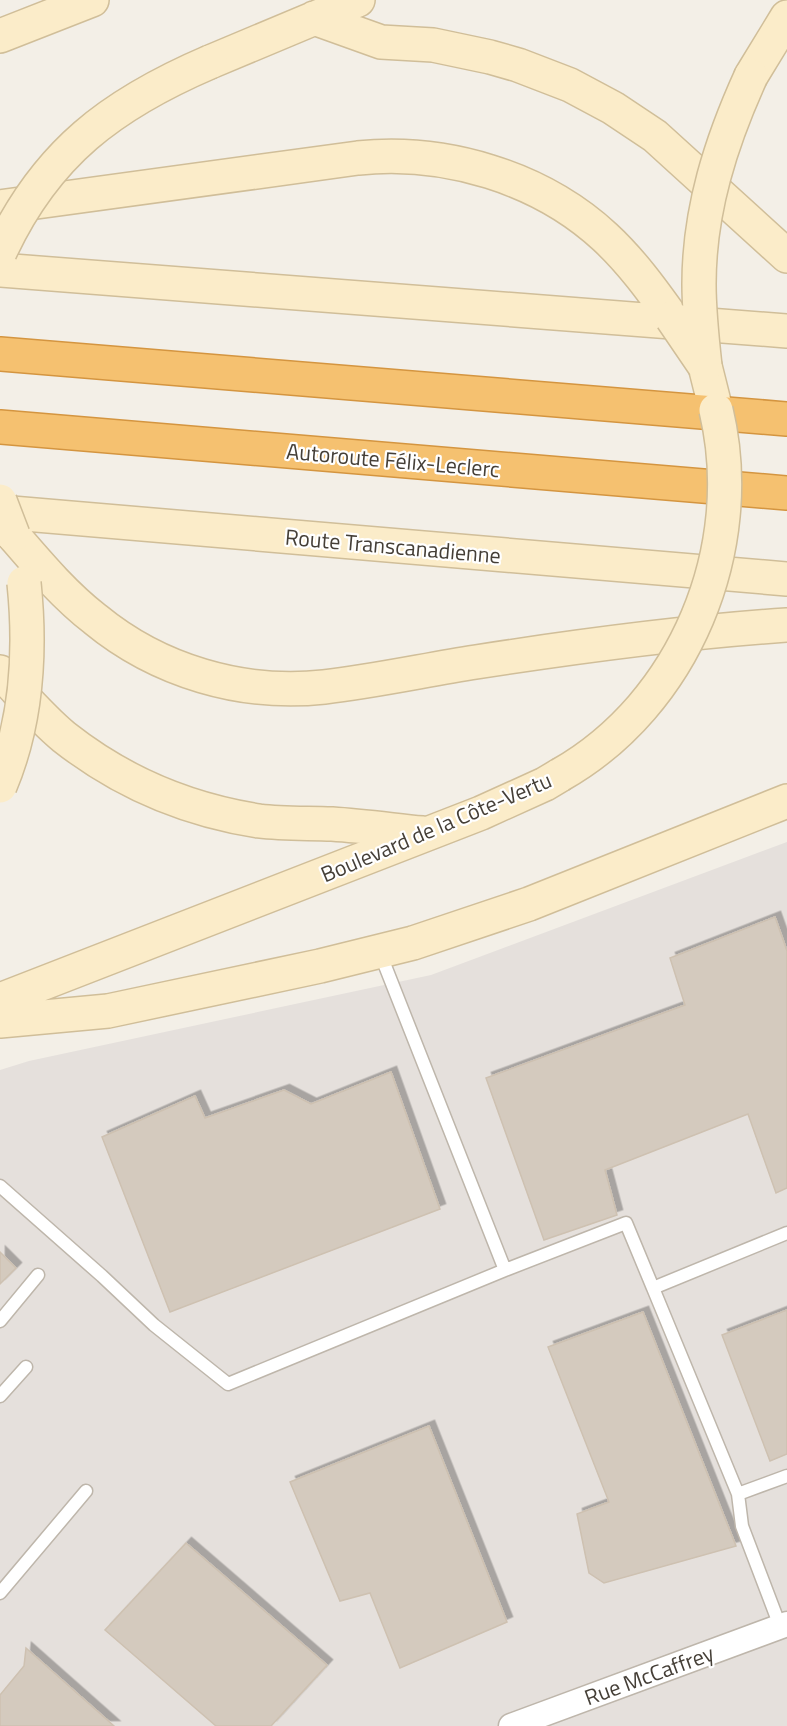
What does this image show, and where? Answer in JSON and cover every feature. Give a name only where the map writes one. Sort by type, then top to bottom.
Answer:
[{"type":"highway","points":[[0,354],[787,419]]},
{"type":"highway","name":"Autoroute Félix-Leclerc","points":[[0,427],[787,493]]},
{"type":"main road","points":[[0,36],[92,0]]},
{"type":"main road","points":[[0,252],[19,214],[41,181],[63,155],[122,106],[169,79],[357,0]]},
{"type":"main road","name":"Boulevard de la Côte-Vertu","points":[[0,1000],[510,801],[574,767],[611,738],[640,709],[672,667],[686,643],[705,598],[719,550],[725,501],[725,476],[720,428],[705,366],[699,284],[706,209],[719,156],[736,108],[751,76],[787,17]]},
{"type":"main road","points":[[314,18],[381,42],[433,45],[489,57],[518,65],[570,86],[613,108],[655,136],[787,256]]},
{"type":"main road","points":[[0,207],[378,156],[449,161],[514,181],[555,201],[589,224],[621,252],[654,293],[705,366]]},
{"type":"main road","points":[[0,270],[787,331]]},
{"type":"main road","points":[[0,501],[24,583],[27,610],[27,660],[17,736],[0,786]]},
{"type":"main road","points":[[6,523],[45,572],[74,601],[93,618],[135,648],[186,671],[241,685],[266,688],[325,687],[617,641],[787,625]]},
{"type":"main road","name":"Route Transcanadienne","points":[[6,523],[787,579]]},
{"type":"main road","points":[[0,672],[64,736],[102,763],[148,788],[190,805],[271,822],[332,824],[427,834]]},
{"type":"main road","points":[[0,1021],[108,1011],[309,969],[379,951],[500,915],[787,801]]},
{"type":"street","name":"Rue McCaffrey","points":[[511,1726],[784,1625]]},
{"type":"lane","points":[[379,951],[505,1270]]},
{"type":"lane","points":[[0,1186],[154,1325],[228,1384],[505,1270],[626,1223],[738,1494],[742,1526],[784,1625]]},
{"type":"lane","points":[[653,1288],[787,1233]]},
{"type":"lane","points":[[0,1321],[38,1275]]},
{"type":"lane","points":[[0,1396],[26,1367]]},
{"type":"lane","points":[[738,1494],[787,1476]]},
{"type":"lane","points":[[0,1593],[86,1491]]},
{"type":"shaded area","points":[[787,842],[787,1726],[0,1726],[0,1070],[29,1061],[431,975]]},
{"type":"building","points":[[775,917],[787,951],[787,1188],[776,1193],[748,1114],[605,1170],[617,1215],[544,1240],[486,1078],[685,1005],[670,958]]},
{"type":"building","points":[[391,1072],[440,1209],[170,1312],[102,1137],[195,1096],[205,1118],[284,1090],[311,1104]]},
{"type":"building","points":[[0,1252],[16,1268],[0,1284]]},
{"type":"building","points":[[787,1310],[787,1454],[770,1461],[722,1335]]},
{"type":"building","points":[[643,1312],[736,1546],[604,1583],[589,1573],[577,1514],[609,1502],[548,1347]]},
{"type":"building","points":[[429,1426],[507,1622],[400,1668],[370,1593],[340,1601],[290,1482]]},
{"type":"building","points":[[186,1543],[327,1665],[271,1726],[216,1726],[105,1630]]},
{"type":"building","points":[[26,1648],[114,1726],[0,1726],[0,1695],[24,1666]]}]
